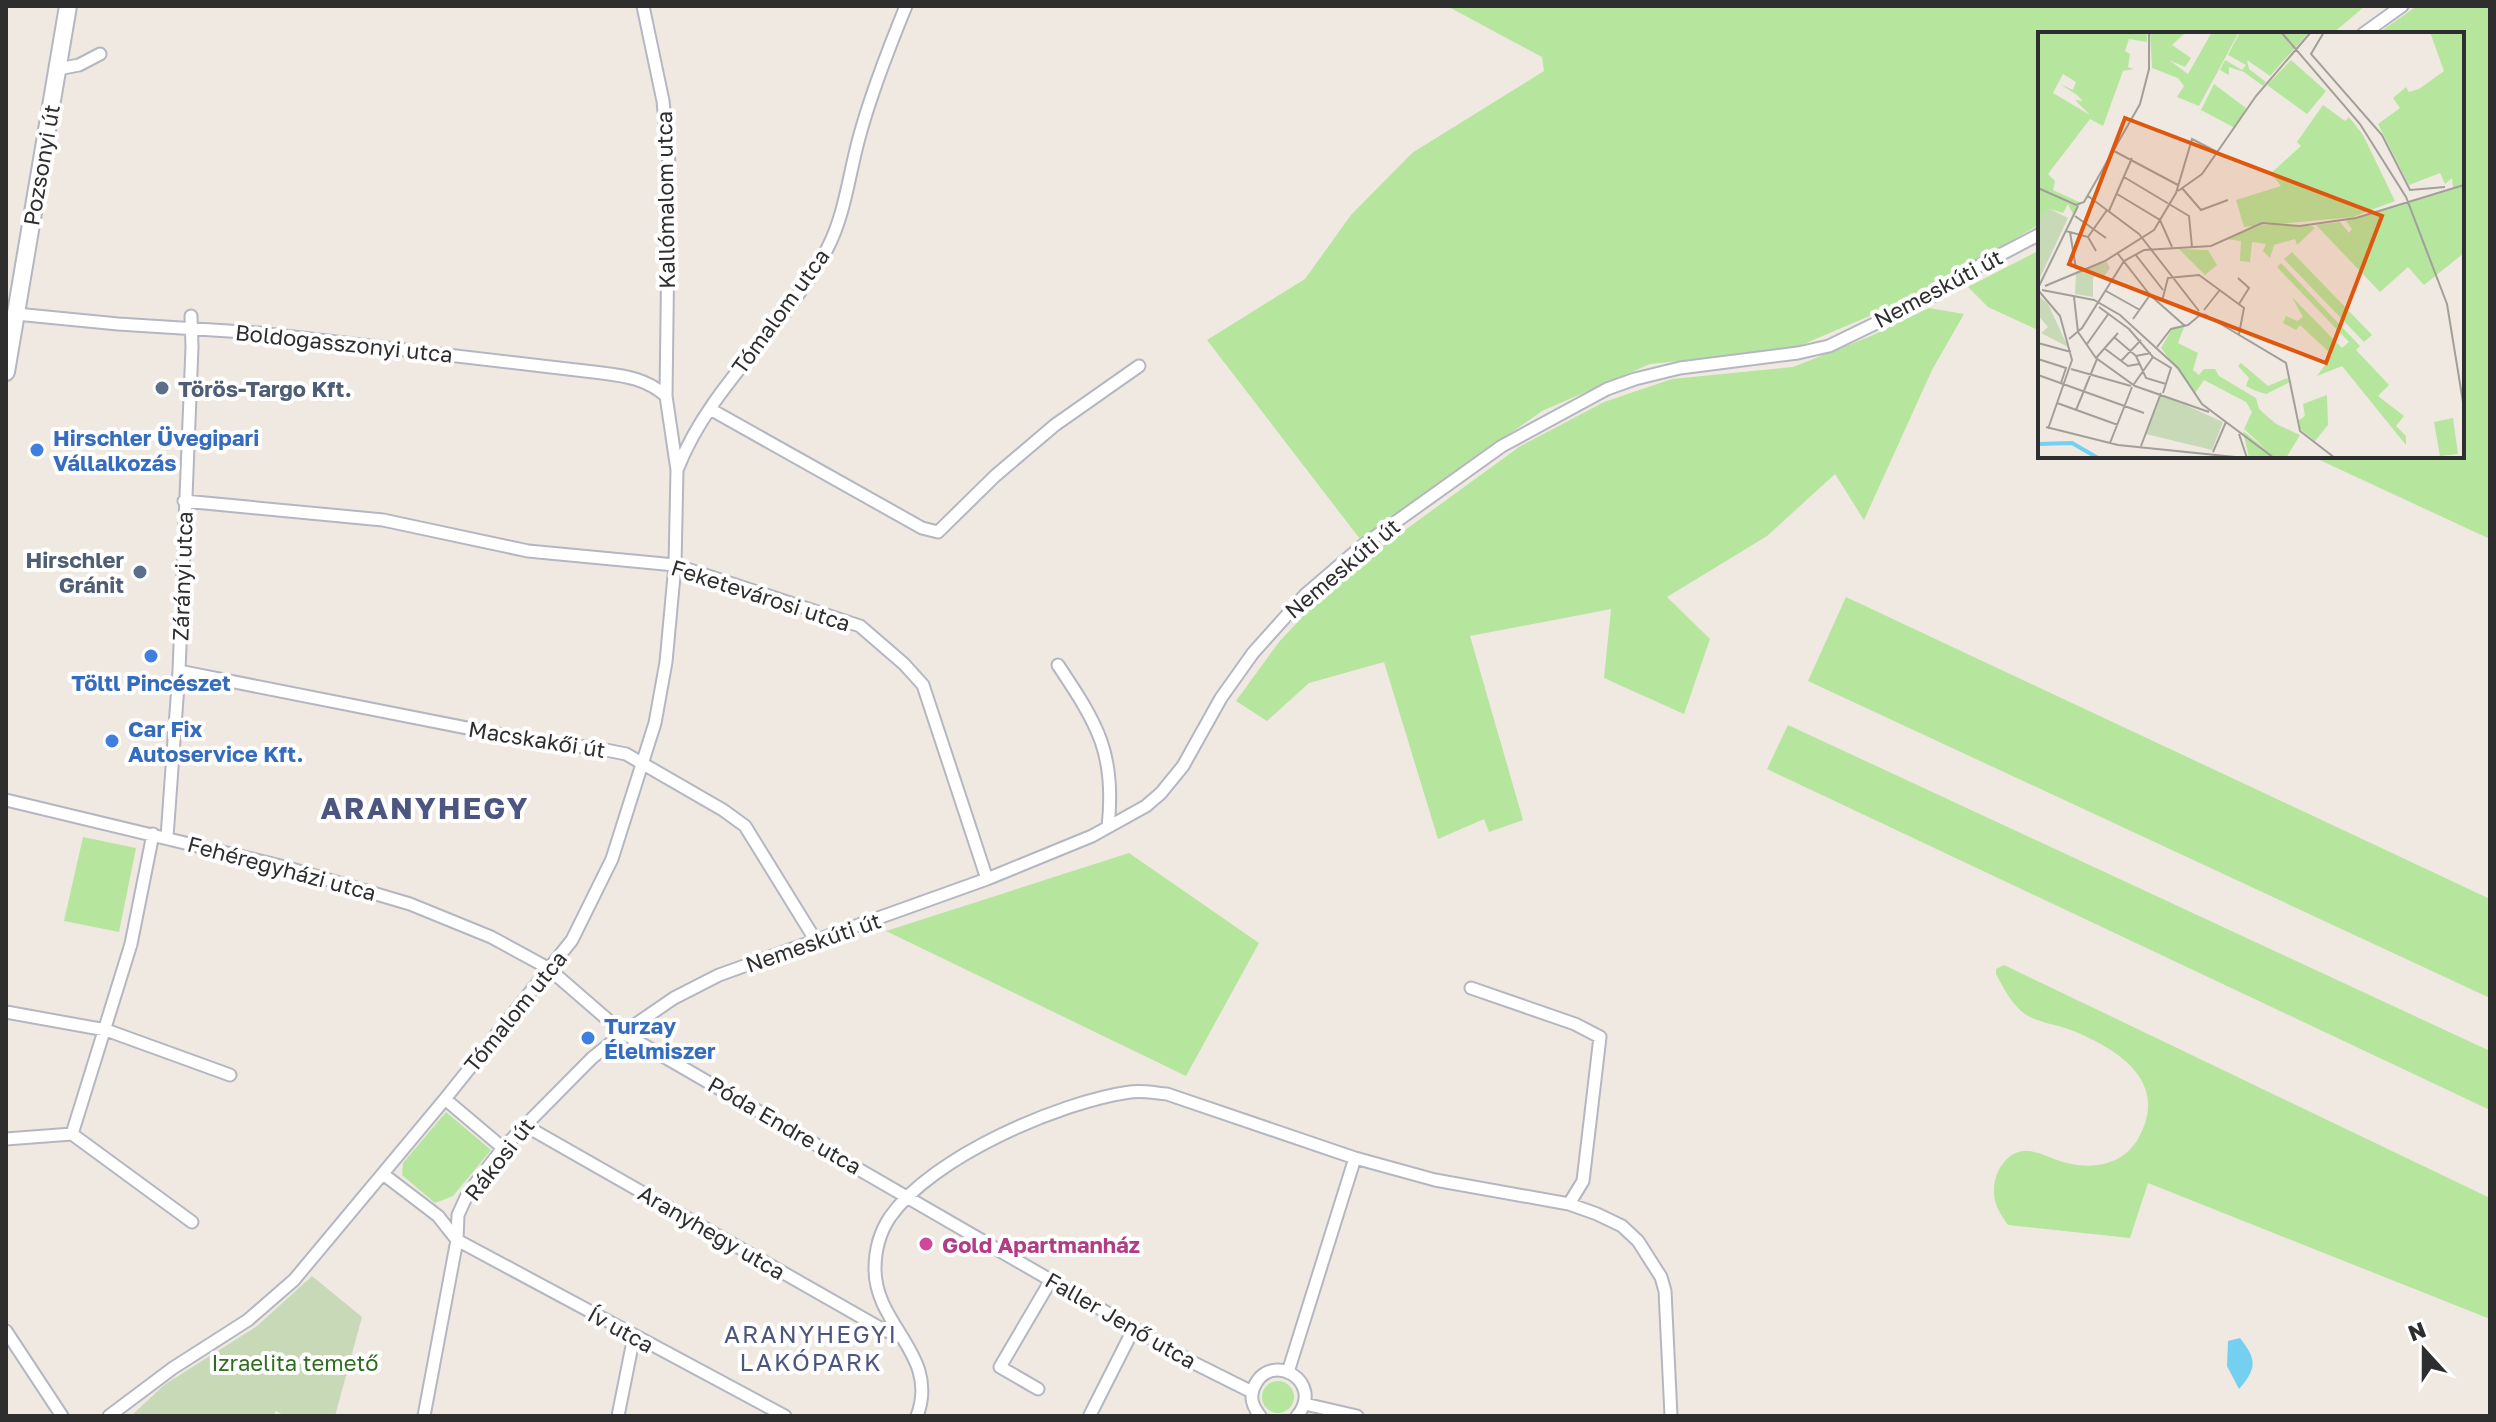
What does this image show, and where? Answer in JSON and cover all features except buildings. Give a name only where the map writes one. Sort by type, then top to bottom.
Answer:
[{"type":"main road","name":"Pozsonyi út","points":[[6,372],[68,6]]},
{"type":"street","name":"Kallómalom utca","points":[[643,6],[663,101],[669,164],[666,396]]},
{"type":"street","name":"Tómalom utca","points":[[677,470],[687,447],[734,373],[805,285],[830,245],[873,89],[906,6]]},
{"type":"street","points":[[2366,32],[2402,6]]},
{"type":"street","points":[[58,69],[79,65],[100,54]]},
{"type":"street","name":"Nemeskúti út","points":[[623,1033],[674,998],[719,975],[987,879],[1108,827],[1146,806],[1183,766],[1221,698],[1253,653],[1305,595],[1362,546],[1502,446],[1607,389],[1635,379],[1680,368],[1829,346],[1936,294],[1975,268],[2038,235]]},
{"type":"street","name":"Boldogasszonyi utca","points":[[16,314],[118,324],[192,322],[630,377],[645,382],[666,396]]},
{"type":"street","name":"Zárányi utca","points":[[167,837],[179,671],[192,322]]},
{"type":"street","points":[[710,409],[922,528],[938,532],[995,476],[1055,425],[1139,366]]},
{"type":"street","name":"Tómalom utca","points":[[109,1416],[173,1368],[248,1320],[294,1280],[572,940],[612,859],[655,723],[666,662],[675,565],[677,470],[666,396]]},
{"type":"street","name":"Feketevárosi utca","points":[[184,501],[383,520],[528,551],[675,565],[860,626],[923,685],[987,879]]},
{"type":"street","points":[[1058,665],[1091,717],[1105,750],[1111,779],[1108,827]]},
{"type":"street","name":"Macskakői út","points":[[179,671],[553,745],[614,752],[643,762],[745,826],[816,941]]},
{"type":"street","name":"Fehéregyházi utca","points":[[6,800],[285,867],[410,904],[491,937],[548,968]]},
{"type":"street","points":[[72,1134],[131,944],[153,834]]},
{"type":"street","name":"Póda Endre utca","points":[[548,968],[623,1033],[908,1196]]},
{"type":"street","points":[[1471,988],[1575,1024],[1600,1037],[1583,1181],[1569,1204]]},
{"type":"street","points":[[6,1012],[106,1030],[230,1075]]},
{"type":"street","name":"Rákosi út","points":[[424,1416],[457,1240],[458,1215],[468,1193],[524,1125],[592,1058],[623,1033]]},
{"type":"street","points":[[917,1416],[923,1380],[914,1355],[901,1337],[877,1288],[875,1269],[878,1243],[889,1218],[908,1196],[934,1174],[969,1152],[1067,1109],[1134,1091],[1167,1094],[1355,1158],[1435,1180],[1569,1204],[1622,1226],[1638,1241],[1661,1277],[1665,1291],[1671,1416]]},
{"type":"street","points":[[445,1099],[503,1148]]},
{"type":"street","name":"Aranyhegy utca","points":[[524,1125],[901,1337]]},
{"type":"street","points":[[6,1139],[72,1134],[192,1222]]},
{"type":"street","points":[[1288,1372],[1355,1158]]},
{"type":"street","name":"Ív utca","points":[[383,1174],[438,1216],[457,1240],[785,1416]]},
{"type":"street","name":"Faller Jenő utca","points":[[908,1196],[1194,1363],[1252,1392]]},
{"type":"street","points":[[1038,1389],[1000,1367],[1051,1280]]},
{"type":"street","points":[[1090,1415],[1134,1328]]},
{"type":"street","points":[[6,1331],[62,1416]]},
{"type":"street","points":[[618,1416],[634,1336]]},
{"type":"street","points":[[1260,1416],[1254,1408],[1254,1385],[1265,1373],[1281,1370],[1295,1376],[1304,1389],[1305,1404],[1297,1416]]},
{"type":"street","points":[[1305,1404],[1357,1416]]},
{"type":"green space","points":[[1447,6],[2365,6],[2334,32],[2038,32],[2038,225],[1919,295],[1792,349],[1650,364],[1542,411],[1360,539],[1207,340],[1305,279],[1351,215],[1412,153],[1544,71],[1542,57]]},
{"type":"green space","points":[[2417,6],[2490,6],[2490,539],[2315,458],[2464,458],[2464,32],[2380,32]]},
{"type":"green space","points":[[2038,251],[2038,330],[1988,307],[1968,287]]},
{"type":"green space","points":[[1929,308],[1964,314],[1932,370],[1864,520],[1835,474],[1767,536],[1667,597],[1710,639],[1684,714],[1604,678],[1611,609],[1470,636],[1523,820],[1489,832],[1484,819],[1438,839],[1384,662],[1309,683],[1267,721],[1236,701],[1279,642],[1338,579],[1519,447],[1604,402],[1672,379],[1793,367],[1871,336]]},
{"type":"green space","points":[[1846,597],[2490,899],[2490,998],[1808,681]]},
{"type":"green space","points":[[1788,725],[2490,1051],[2490,1110],[1767,769]]},
{"type":"green space","points":[[83,837],[136,848],[119,932],[64,921]]},
{"type":"green space","points":[[1129,853],[1259,943],[1186,1076],[886,931]]},
{"type":"green space","points":[[2004,965],[2490,1198],[2490,1319],[2148,1183],[2130,1238],[2008,1225],[1997,1206],[1994,1185],[1999,1170],[2008,1158],[2020,1151],[2028,1151],[2084,1166],[2115,1160],[2138,1139],[2146,1119],[2148,1102],[2136,1072],[2110,1049],[2070,1030],[2030,1017],[2019,1009],[1996,974],[1996,969]]},
{"type":"green space","points":[[446,1112],[491,1150],[453,1196],[435,1203],[402,1175],[403,1163]]},
{"type":"green space","name":"Izraelita temető","points":[[312,1276],[362,1317],[335,1416],[285,1416],[276,1411],[273,1416],[131,1416],[164,1385],[257,1326]]},
{"type":"green space","points":[[1278,1381],[1289,1386],[1294,1397],[1289,1408],[1278,1413],[1267,1408],[1262,1397],[1267,1386]]},
{"type":"water","points":[[2240,1338],[2250,1352],[2253,1364],[2239,1389],[2227,1366],[2228,1341]]},
{"type":"place","name":"Törös-Targo Kft.","points":[[162,388]]},
{"type":"place","name":"Hirschler Üvegipari Vállalkozás","points":[[37,450]]},
{"type":"place","name":"Hirschler Gránit","points":[[140,572]]},
{"type":"place","name":"Töltl Pincészet","points":[[151,656]]},
{"type":"place","name":"Car Fix Autoservice Kft.","points":[[112,741]]},
{"type":"place","name":"Turzay Élelmiszer","points":[[588,1038]]},
{"type":"place","name":"Gold Apartmanház","points":[[926,1244]]},
{"type":"district","name":"ARANYHEGY","points":[[425,808]]},
{"type":"district","name":"ARANYHEGYI LAKÓPARK","points":[[811,1347]]}]
